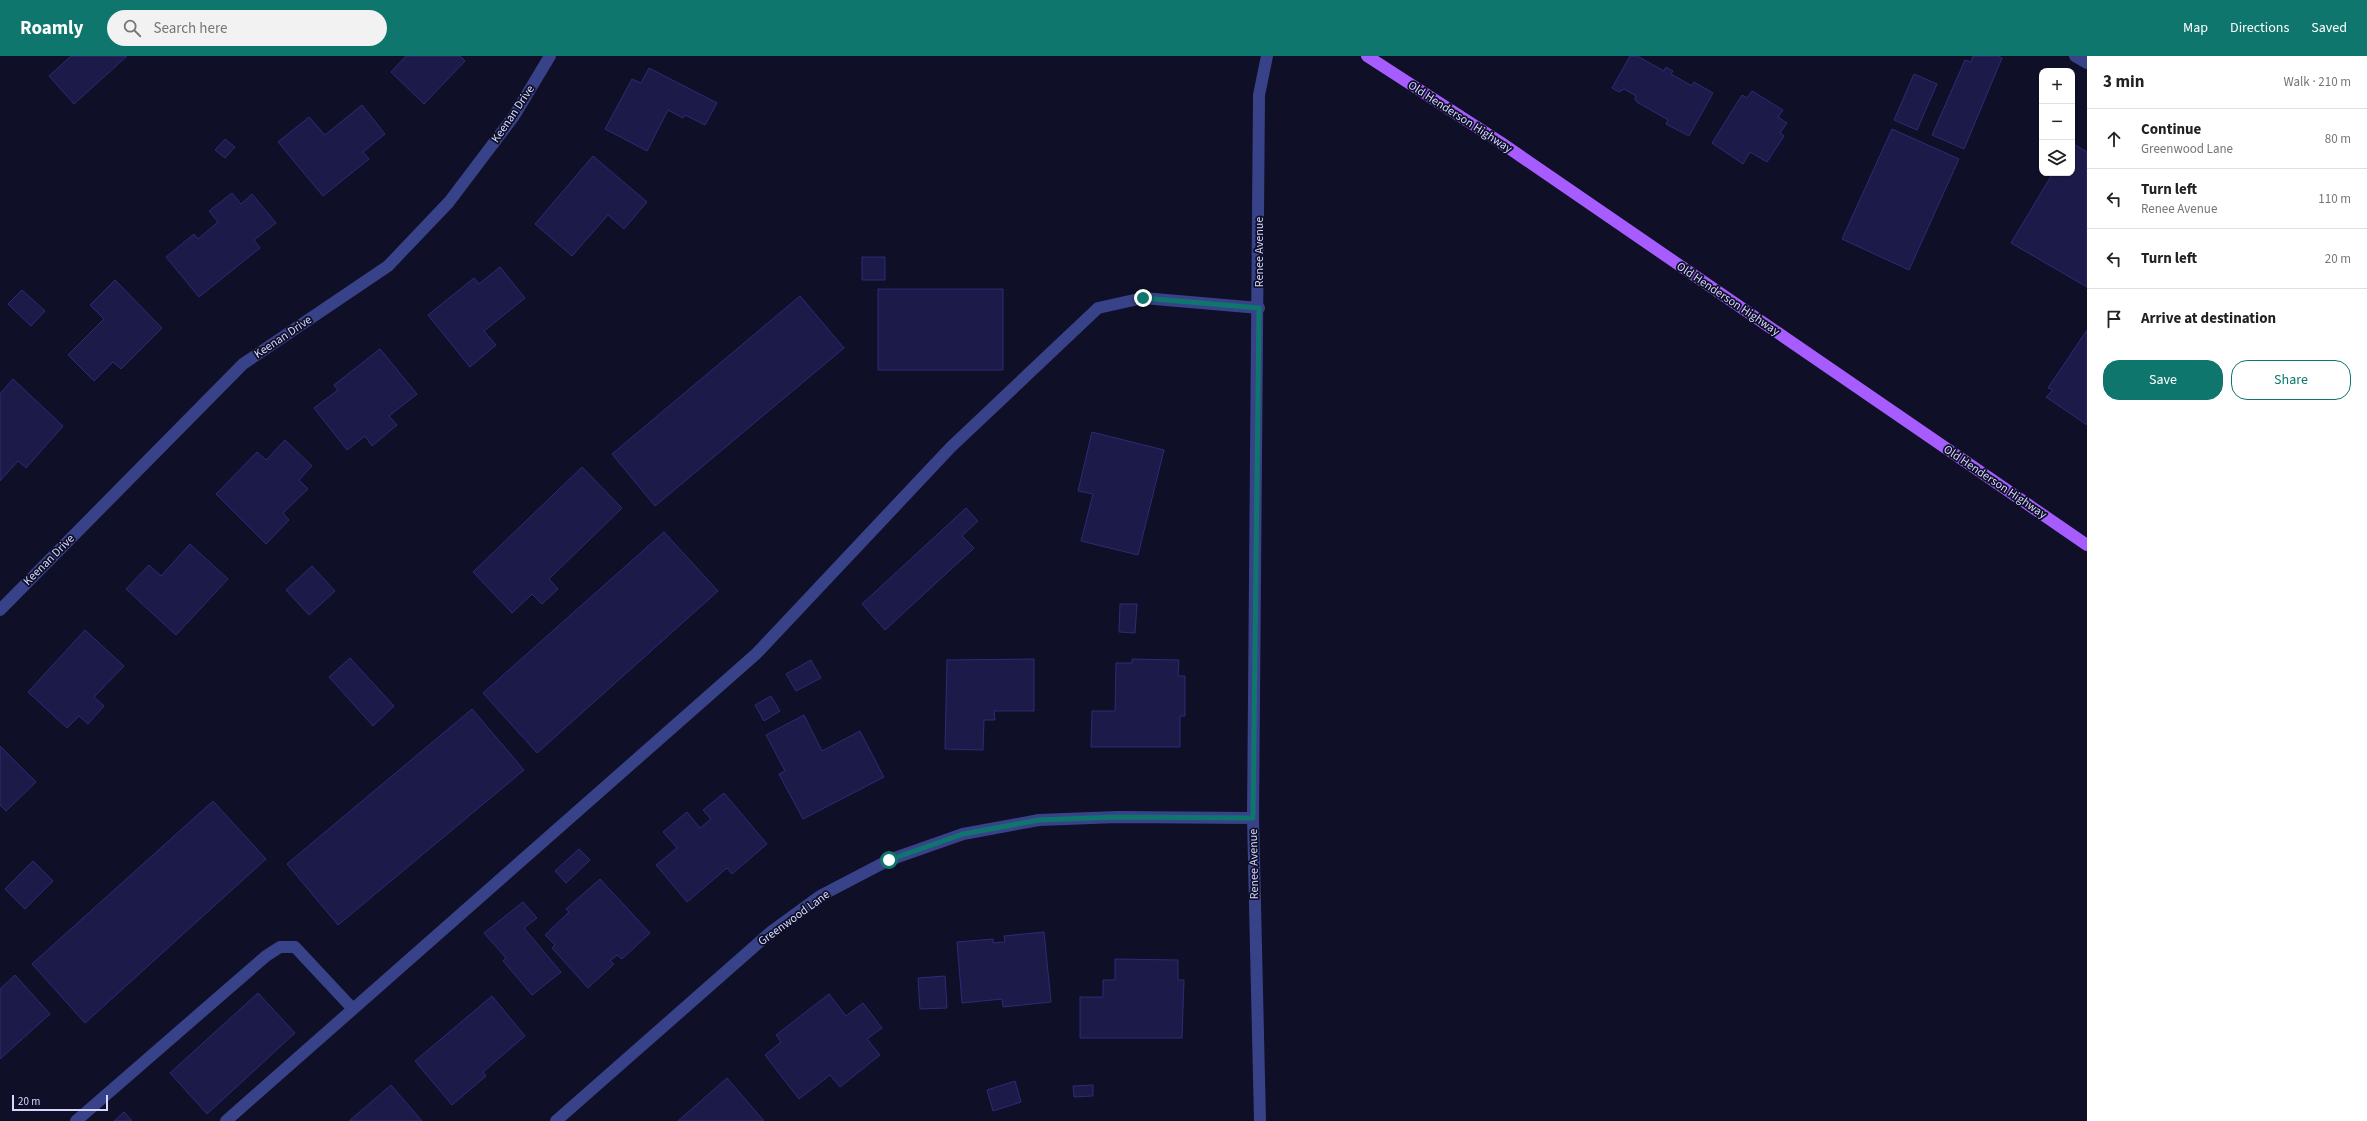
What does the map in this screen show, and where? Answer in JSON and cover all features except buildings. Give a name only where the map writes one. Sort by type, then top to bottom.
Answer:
[{"type":"main road","name":"Old Henderson Highway","points":[[1367,56],[1500,142],[2087,545]]},
{"type":"street","name":"Keenan Drive","points":[[0,610],[243,364],[388,266],[449,202],[514,116],[550,56]]},
{"type":"street","name":"Renee Avenue","points":[[1260,1121],[1253,818],[1259,308],[1259,95],[1267,56]]},
{"type":"street","points":[[2075,56],[2087,63]]},
{"type":"street","points":[[226,1121],[756,654],[951,447],[1098,308],[1143,298],[1259,308]]},
{"type":"street","name":"Greenwood Lane","points":[[556,1121],[772,931],[820,896],[889,860],[963,834],[1039,820],[1117,817],[1253,818]]},
{"type":"street","points":[[76,1121],[266,956],[280,947],[295,947],[353,1009]]},
{"type":"route","points":[[889,860],[963,834],[1039,820],[1117,817],[1253,818],[1259,308],[1143,298]]}]
